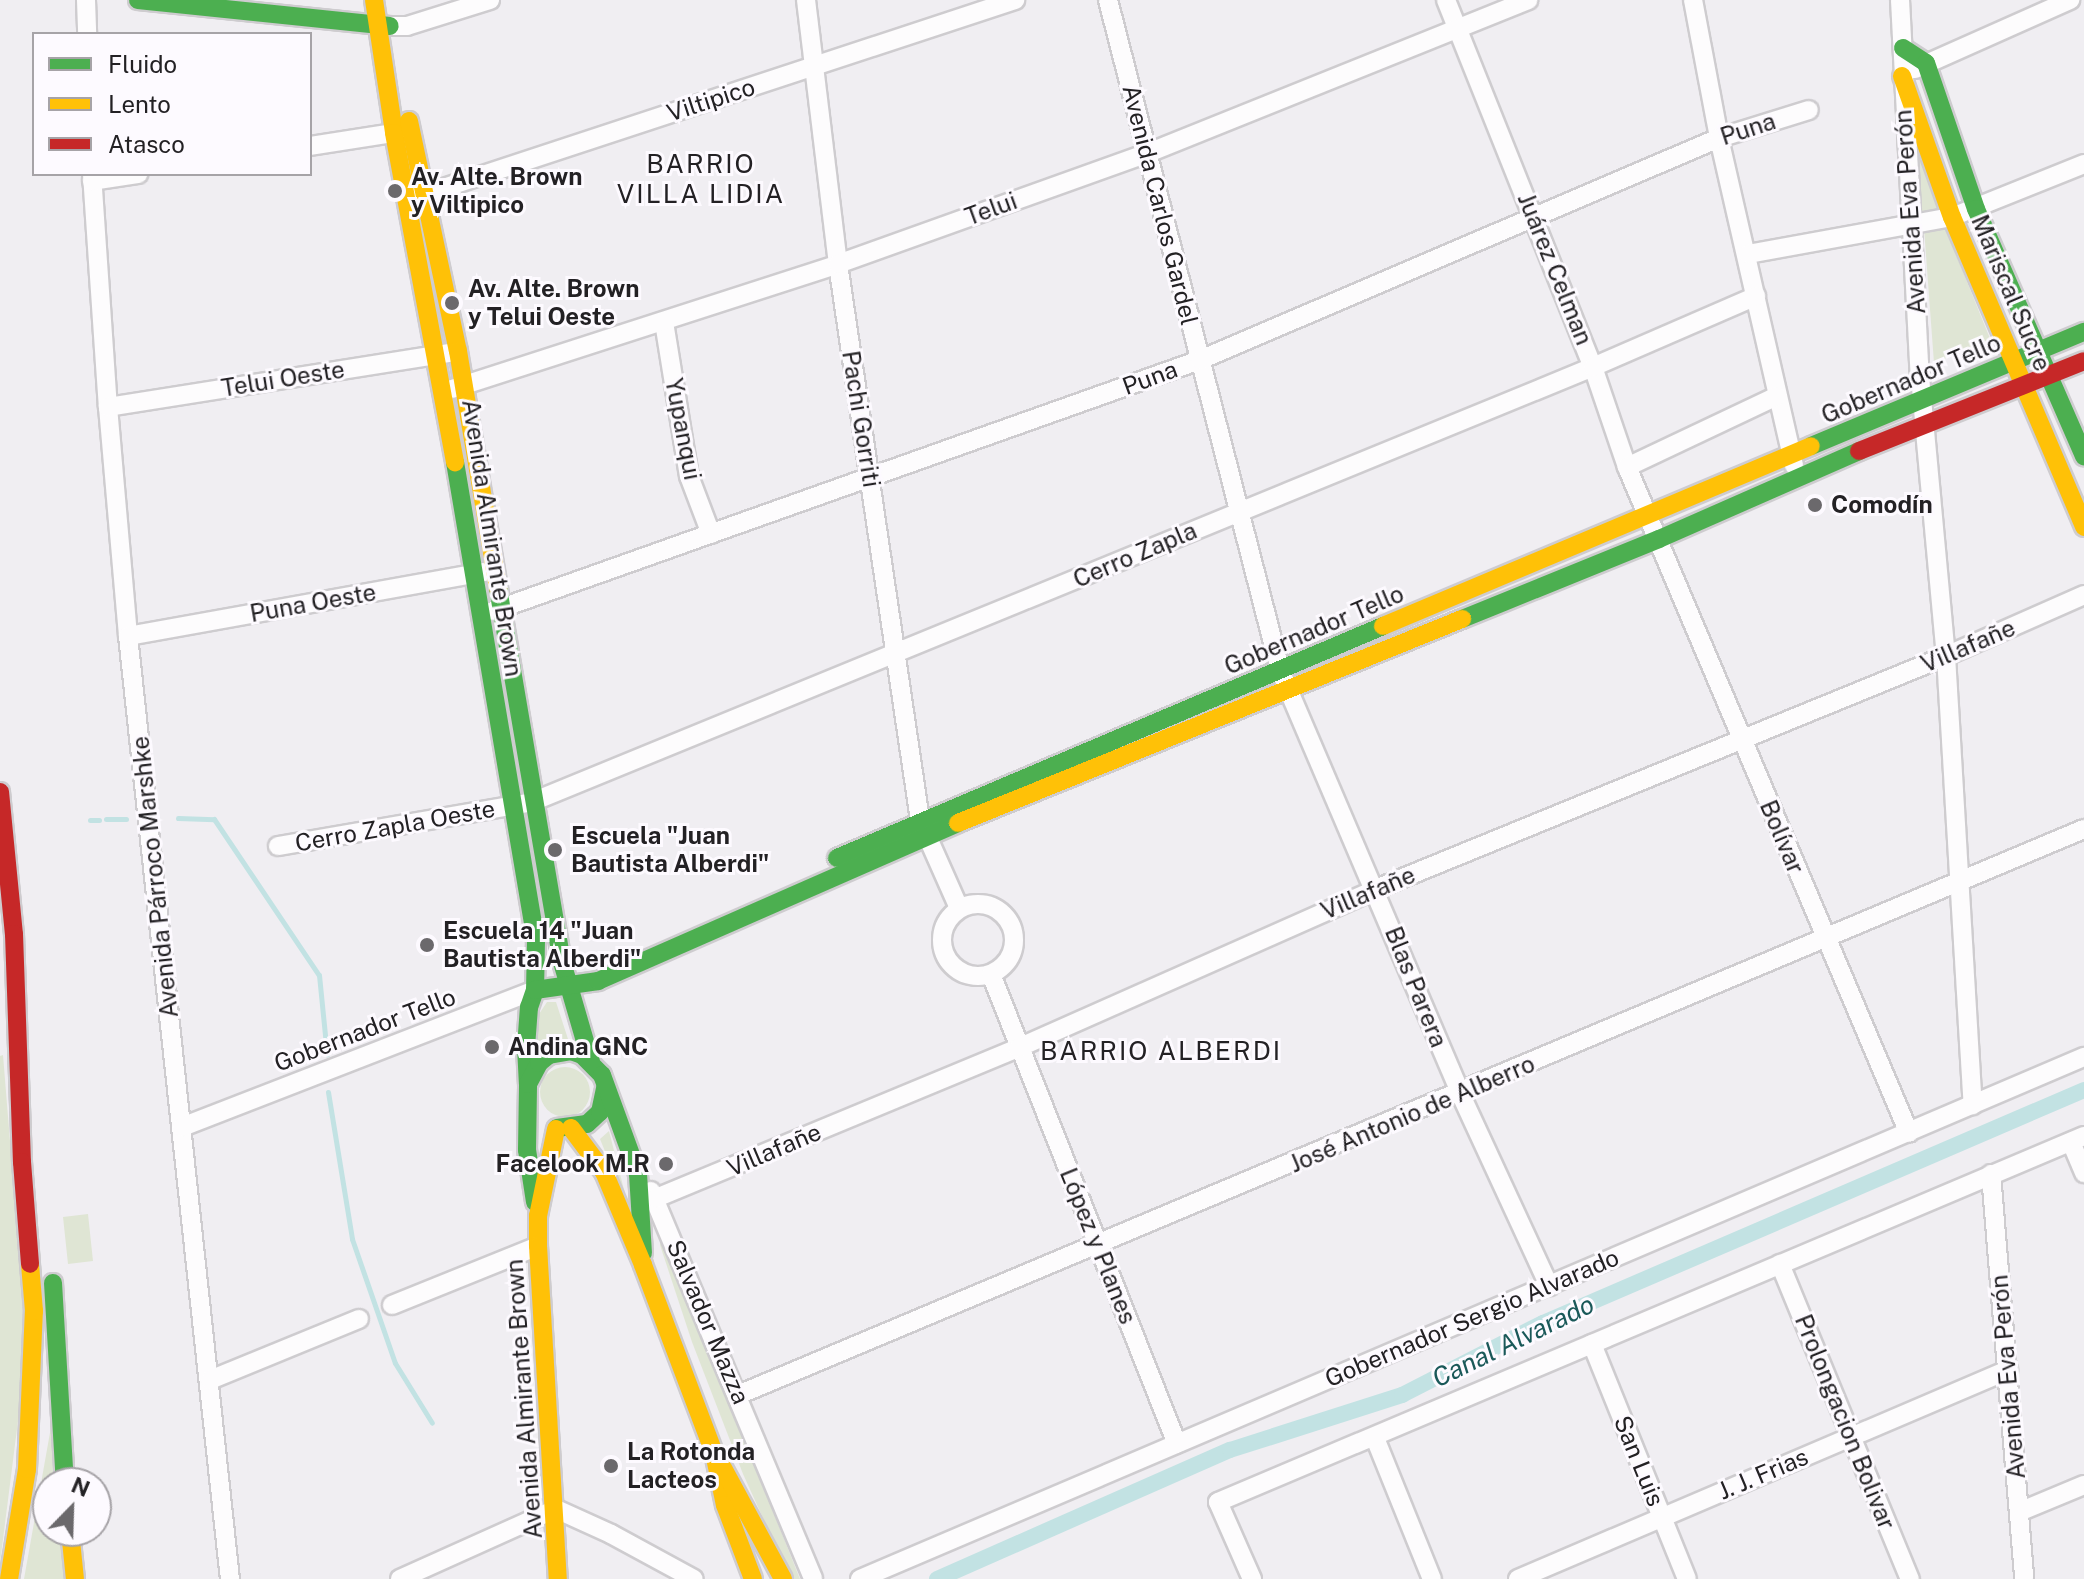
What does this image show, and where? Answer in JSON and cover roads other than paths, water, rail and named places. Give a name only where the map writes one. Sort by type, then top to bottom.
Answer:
[{"type":"main road","points":[[138,0],[384,25]]},
{"type":"main road","name":"Avenida Almirante Brown","points":[[374,0],[384,25],[415,197],[472,575],[536,940],[535,990],[529,1007],[526,1047],[528,1161],[538,1216],[558,1579]]},
{"type":"main road","name":"Avenida Almirante Brown","points":[[384,25],[390,0]]},
{"type":"main road","points":[[1903,48],[1926,63]]},
{"type":"main road","name":"Mariscal Sucre","points":[[1926,63],[1976,209],[2084,456]]},
{"type":"main road","name":"Mariscal Sucre","points":[[1902,76],[1952,217],[2084,527]]},
{"type":"main road","name":"Avenida Almirante Brown","points":[[415,197],[458,351],[504,607],[532,802],[568,984],[591,1062]]},
{"type":"main road","name":"Gobernador Tello","points":[[535,990],[598,981],[923,828],[1284,678],[1649,516],[2084,332]]},
{"type":"main road","name":"Gobernador Tello","points":[[1284,678],[1659,539],[1798,476],[2084,361]]},
{"type":"main road","points":[[0,792],[42,1167]]},
{"type":"main road","points":[[9,1579],[27,1469],[34,1311],[22,1162],[14,934]]},
{"type":"main road","points":[[643,1265],[638,1174],[602,1075],[582,1055],[560,1051],[539,1063],[527,1090],[539,1118],[563,1128],[604,1172],[643,1265],[714,1453],[725,1505],[753,1579]]},
{"type":"main road","points":[[563,1128],[587,1124],[600,1112],[605,1088]]},
{"type":"main road","points":[[538,1216],[563,1128]]},
{"type":"main road","points":[[51,1269],[64,1467]]},
{"type":"main road","points":[[714,1453],[739,1493],[783,1579]]},
{"type":"main road","points":[[72,1547],[75,1579]]},
{"type":"street","points":[[86,0],[87,32]]},
{"type":"street","points":[[384,25],[407,26],[490,0]]},
{"type":"street","name":"Pachi Gorriti","points":[[806,0],[838,264],[923,828],[959,908]]},
{"type":"street","name":"Viltipico","points":[[415,197],[1015,0]]},
{"type":"street","name":"Avenida Carlos Gardel","points":[[1108,0],[1284,678]]},
{"type":"street","name":"Juárez Celman","points":[[1446,0],[1593,367],[1627,467],[1659,539]]},
{"type":"street","name":"Telui","points":[[444,390],[838,264],[1148,153],[1528,0]]},
{"type":"street","points":[[1693,0],[1719,138],[1748,254],[1790,456],[1798,476]]},
{"type":"street","name":"Avenida Eva Perón","points":[[1900,0],[1922,401],[1946,656],[1957,882],[1973,1105]]},
{"type":"street","points":[[1902,76],[2070,0]]},
{"type":"street","name":"Puna","points":[[479,615],[871,479],[1200,360],[1719,138],[1809,110]]},
{"type":"street","points":[[312,146],[402,131]]},
{"type":"street","points":[[1748,254],[1952,217],[2084,164]]},
{"type":"street","points":[[92,178],[115,176]]},
{"type":"street","name":"Avenida Párroco Marshke","points":[[92,178],[128,636],[230,1579]]},
{"type":"street","name":"Cerro Zapla","points":[[511,806],[532,802],[896,655],[1593,367],[1756,296]]},
{"type":"street","name":"Yupanqui","points":[[664,322],[689,476],[711,534]]},
{"type":"street","name":"Telui Oeste","points":[[108,407],[458,351]]},
{"type":"street","points":[[1627,467],[1777,396]]},
{"type":"street","name":"Bolívar","points":[[1659,539],[1740,740],[1909,1133]]},
{"type":"street","name":"Puna Oeste","points":[[128,636],[497,569]]},
{"type":"street","name":"Villafañe","points":[[656,1198],[1018,1048],[1376,889],[1946,656],[2084,595]]},
{"type":"street","name":"Blas Parera","points":[[1284,678],[1460,1093],[1549,1286]]},
{"type":"street","name":"Cerro Zapla Oeste","points":[[278,846],[511,806]]},
{"type":"street","name":"José Antonio de Alberro","points":[[738,1395],[1826,941],[2084,829]]},
{"type":"street","points":[[971,904],[995,908],[1012,926],[1013,949],[1001,968],[991,974],[980,976],[958,970],[943,951],[944,927],[959,908],[971,904]]},
{"type":"street","name":"López y Planes","points":[[991,974],[1177,1444]]},
{"type":"street","name":"Gobernador Tello","points":[[182,1127],[535,990]]},
{"type":"street","name":"Gobernador Sergio Alvarado","points":[[860,1579],[2084,1057]]},
{"type":"street","points":[[1252,1579],[1218,1502],[2078,1139],[2084,1173]]},
{"type":"street","name":"Salvador Mazza","points":[[638,1174],[656,1198],[813,1579]]},
{"type":"street","name":"Avenida Eva Perón","points":[[1991,1174],[2024,1579]]},
{"type":"street","points":[[392,1305],[538,1246]]},
{"type":"street","name":"Prolongacion Bolivar","points":[[1780,1264],[1910,1579]]},
{"type":"street","points":[[210,1380],[359,1319]]},
{"type":"street","name":"San Luis","points":[[1592,1344],[1687,1579]]},
{"type":"street","name":"J. J. Frias","points":[[1518,1579],[2008,1370]]},
{"type":"street","points":[[1375,1438],[1432,1579]]},
{"type":"street","points":[[2019,1512],[2084,1485]]},
{"type":"street","points":[[400,1579],[556,1509],[611,1534],[694,1579]]},
{"type":"waterway","points":[[178,818],[214,819],[319,975],[327,1055]]},
{"type":"waterway","points":[[106,819],[126,819]]},
{"type":"waterway","points":[[90,820],[99,820]]},
{"type":"waterway","name":"Canal Alvarado","points":[[937,1579],[1230,1450],[1402,1395],[1543,1323],[2084,1090]]},
{"type":"waterway","points":[[328,1092],[352,1239],[395,1363],[432,1423]]},
{"type":"place","name":"Av. Alte. Brown y Viltipico","points":[[395,191]]},
{"type":"place","name":"Av. Alte. Brown y Telui Oeste","points":[[452,303]]},
{"type":"place","name":"Comodín","points":[[1815,505]]},
{"type":"place","name":"Escuela \"Juan Bautista Alberdi\"","points":[[555,850]]},
{"type":"place","name":"Escuela 14 \"Juan Bautista Alberdi\"","points":[[427,945]]},
{"type":"place","name":"Andina GNC","points":[[492,1047]]},
{"type":"place","name":"Facelook M.R","points":[[666,1164]]},
{"type":"place","name":"La Rotonda Lacteos","points":[[611,1466]]},
{"type":"district","name":"BARRIO VILLA LIDIA","points":[[701,179]]},
{"type":"district","name":"BARRIO ALBERDI","points":[[1161,1051]]}]
